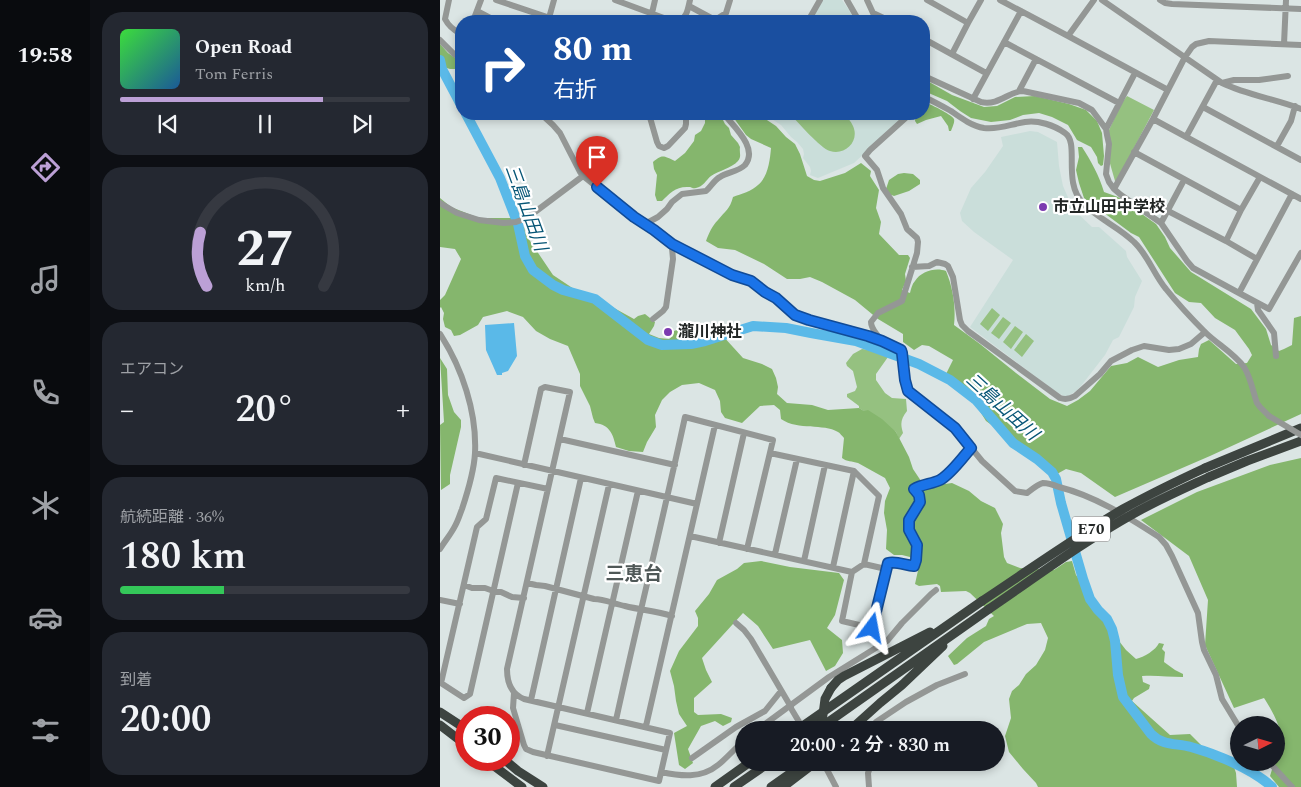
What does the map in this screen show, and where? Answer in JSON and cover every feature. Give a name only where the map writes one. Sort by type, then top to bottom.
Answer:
[{"type":"highway","name":"E70","points":[[832,721],[1070,553],[1131,515],[1242,452],[1301,426]]},
{"type":"highway","name":"E70","points":[[810,721],[959,616],[1122,510],[1157,491],[1207,472],[1301,441]]},
{"type":"highway","points":[[821,721],[825,699],[838,680],[959,616]]},
{"type":"highway","points":[[860,721],[902,685],[964,626]]},
{"type":"highway","points":[[440,712],[455,722]]},
{"type":"highway","points":[[440,725],[455,737]]},
{"type":"highway","points":[[501,771],[522,787]]},
{"type":"highway","points":[[518,771],[543,787]]},
{"type":"highway","points":[[715,787],[737,771]]},
{"type":"highway","points":[[734,787],[757,771]]},
{"type":"highway","points":[[770,787],[794,771]]},
{"type":"highway","points":[[784,787],[808,771]]},
{"type":"street","points":[[449,0],[445,18],[455,30]]},
{"type":"street","points":[[475,15],[481,0]]},
{"type":"street","points":[[496,0],[540,15]]},
{"type":"street","points":[[550,15],[554,0]]},
{"type":"street","points":[[652,13],[655,0]]},
{"type":"street","points":[[723,15],[726,13],[730,0]]},
{"type":"street","points":[[811,15],[820,0]]},
{"type":"street","points":[[846,0],[855,15]]},
{"type":"street","points":[[867,0],[873,13],[877,15]]},
{"type":"street","points":[[927,0],[968,23]]},
{"type":"street","points":[[952,54],[981,0]]},
{"type":"street","points":[[1000,0],[1168,90]]},
{"type":"street","points":[[1068,36],[1094,0]]},
{"type":"street","points":[[1102,0],[1219,81],[1251,94],[1298,108],[1277,146]]},
{"type":"street","points":[[1160,0],[1165,3],[1248,4],[1301,9]]},
{"type":"street","points":[[1284,44],[1286,0]]},
{"type":"street","points":[[619,1],[657,15]]},
{"type":"street","points":[[684,15],[689,3],[707,15]]},
{"type":"street","points":[[477,11],[485,15]]},
{"type":"street","points":[[973,99],[1020,11]]},
{"type":"street","points":[[440,40],[455,54]]},
{"type":"street","points":[[1114,189],[1153,119],[1184,57],[1192,46],[1209,41],[1301,45]]},
{"type":"street","points":[[930,42],[986,73]]},
{"type":"street","points":[[1004,42],[1119,103]]},
{"type":"street","points":[[1019,91],[1036,59]]},
{"type":"street","points":[[1106,129],[1135,73]]},
{"type":"street","points":[[1219,81],[1259,80],[1288,76]]},
{"type":"street","points":[[930,79],[973,99],[987,103],[1019,91],[1026,91],[1087,106],[1106,129],[1109,144],[1106,174],[1114,189],[1160,223],[1190,265],[1198,272],[1257,303],[1270,309],[1301,253]]},
{"type":"street","points":[[1186,137],[1219,81]]},
{"type":"street","points":[[930,101],[983,128],[1004,128],[1034,121],[1052,126],[1066,133],[1072,143],[1071,178],[1081,202],[1135,242],[1165,288],[1205,332],[1240,363],[1245,370],[1260,407],[1269,416],[1301,435]]},
{"type":"street","points":[[1203,107],[1301,160]]},
{"type":"street","points":[[1153,119],[1301,199]]},
{"type":"street","points":[[548,120],[560,133],[582,176],[672,244],[732,275],[751,281],[800,317],[882,341],[901,350],[908,391],[955,428],[982,461],[1015,491],[1027,493],[1042,483],[1068,489],[1098,501],[1159,537],[1172,556],[1198,613],[1204,650],[1216,675],[1222,699],[1232,716]]},
{"type":"street","points":[[651,120],[657,142],[659,146],[664,148],[685,128],[686,120]]},
{"type":"street","points":[[645,224],[667,209],[682,194],[706,191],[718,177],[734,171],[745,164],[748,158],[748,146],[729,120]]},
{"type":"street","points":[[882,341],[872,329],[871,322],[878,313],[902,301],[918,249],[917,238],[907,229],[901,214],[883,188],[877,170],[864,156],[903,120]]},
{"type":"street","points":[[1134,152],[1242,210]]},
{"type":"street","points":[[440,203],[465,216],[491,222],[509,223],[527,218],[582,176]]},
{"type":"street","points":[[1226,241],[1260,177]]},
{"type":"street","points":[[1160,223],[1184,180]]},
{"type":"street","points":[[1239,293],[1292,194]]},
{"type":"street","points":[[1168,211],[1257,259]]},
{"type":"street","points":[[653,319],[664,311],[666,306],[673,259],[672,244]]},
{"type":"street","points":[[912,267],[929,266],[937,262],[948,266],[953,277],[962,325],[1020,370],[1064,399],[1071,399],[1100,374],[1111,361],[1132,350],[1144,346],[1169,350],[1178,349],[1191,344],[1205,332]]},
{"type":"street","points":[[1257,303],[1258,310],[1274,333],[1276,356]]},
{"type":"street","points":[[440,334],[449,347],[466,391],[474,427],[475,453],[467,494],[455,526],[440,549]]},
{"type":"street","points":[[514,693],[513,708],[524,746],[529,751],[659,781],[670,733],[519,697],[514,693],[508,682],[508,669],[570,392],[543,387],[524,465]]},
{"type":"street","points":[[616,720],[668,497],[684,417],[773,440],[747,549]]},
{"type":"street","points":[[646,726],[715,425]]},
{"type":"street","points":[[719,543],[744,433]]},
{"type":"street","points":[[560,439],[674,465]]},
{"type":"street","points":[[770,453],[854,471],[879,496],[864,564],[852,572],[842,621],[872,628],[888,563],[914,566],[916,560],[917,545],[909,530],[909,520],[920,502],[919,495],[914,489],[918,486],[940,480],[952,470],[971,448]]},
{"type":"street","points":[[475,453],[697,504]]},
{"type":"street","points":[[775,554],[797,459]]},
{"type":"street","points":[[804,561],[826,465]]},
{"type":"street","points":[[833,567],[854,471]]},
{"type":"street","points":[[518,483],[470,694],[464,698],[441,683],[477,527],[486,518],[496,478],[548,489]]},
{"type":"street","points":[[531,700],[581,478]]},
{"type":"street","points":[[547,756],[609,485]]},
{"type":"street","points":[[587,713],[638,491]]},
{"type":"street","points":[[690,536],[852,572]]},
{"type":"street","points":[[864,564],[886,569]]},
{"type":"street","points":[[527,583],[653,612],[662,612],[672,616]]},
{"type":"street","points":[[464,585],[472,588],[485,588],[512,597],[524,598]]},
{"type":"street","points":[[771,721],[791,708],[829,677],[888,640],[902,622],[936,590]]},
{"type":"street","points":[[440,600],[460,604]]},
{"type":"street","points":[[736,623],[751,639],[799,721]]},
{"type":"street","points":[[878,721],[937,684],[965,674]]},
{"type":"street","points":[[692,758],[736,727],[765,711],[781,691]]},
{"type":"street","points":[[555,725],[666,750]]},
{"type":"street","points":[[661,772],[685,776],[708,772],[735,749]]},
{"type":"street","points":[[825,771],[836,787]]},
{"type":"street","points":[[869,771],[869,787]]},
{"type":"street","points":[[1277,771],[1292,787]]},
{"type":"shaded area","points":[[823,0],[842,0],[852,15],[814,15]]},
{"type":"shaded area","points":[[773,120],[901,120],[854,163],[818,178],[810,175],[810,167],[803,158],[803,149],[781,125]]},
{"type":"shaded area","points":[[1030,131],[1038,132],[1057,142],[1063,186],[1073,209],[1092,227],[1099,227],[1126,251],[1127,257],[1142,281],[1135,297],[1134,307],[1119,337],[1113,340],[1105,355],[1081,386],[1068,396],[1056,392],[970,327],[1013,260],[974,232],[962,221],[960,213],[971,188],[1003,146],[1001,137]]},
{"type":"green space","points":[[440,44],[455,58],[455,69],[440,66]]},
{"type":"green space","points":[[930,82],[952,95],[984,107],[997,106],[1015,97],[1035,96],[1086,110],[1097,121],[1102,133],[1103,165],[1101,166],[1098,163],[1091,147],[1077,140],[1068,125],[1052,117],[1039,113],[1023,115],[1010,120],[991,122],[971,118],[947,101],[930,94]]},
{"type":"green space","points":[[1127,96],[1154,110],[1116,182],[1109,160],[1109,130],[1121,104]]},
{"type":"green space","points":[[930,104],[953,117],[954,123],[951,131],[949,131],[941,116],[930,119]]},
{"type":"green space","points":[[705,120],[723,120],[740,147],[739,159],[732,166],[711,176],[703,185],[677,189],[662,201],[657,201],[655,195],[657,175],[653,162],[663,157],[675,161],[685,153],[694,141],[695,135],[701,131]]},
{"type":"green space","points":[[735,120],[767,120],[795,144],[807,176],[814,180],[820,181],[845,173],[861,163],[871,171],[870,176],[879,190],[876,208],[881,222],[879,234],[899,255],[908,255],[910,258],[905,274],[906,281],[902,290],[910,293],[914,282],[925,272],[938,269],[946,271],[955,311],[954,325],[1050,399],[1067,406],[1090,391],[1111,366],[1127,363],[1138,357],[1158,367],[1179,360],[1198,357],[1201,344],[1209,340],[1236,364],[1247,363],[1252,355],[1235,330],[1215,318],[1201,303],[1189,302],[1175,293],[1139,237],[1084,198],[1076,170],[1079,157],[1078,147],[1082,147],[1100,180],[1104,192],[1118,197],[1156,224],[1170,248],[1191,272],[1251,309],[1266,329],[1271,345],[1279,351],[1292,345],[1294,318],[1301,316],[1301,414],[1115,497],[1081,473],[1066,469],[1057,474],[1041,460],[986,421],[968,392],[945,376],[953,360],[929,346],[922,345],[914,350],[903,342],[903,334],[878,319],[855,300],[822,282],[810,277],[787,279],[764,264],[735,250],[718,248],[706,241],[712,227],[729,207],[733,197],[756,187],[766,173],[771,148],[746,135]]},
{"type":"green space","points":[[796,120],[850,120],[855,132],[850,146],[836,152],[826,149]]},
{"type":"green space","points":[[915,120],[926,120],[917,124]]},
{"type":"green space","points":[[898,174],[913,174],[920,180],[920,184],[909,191],[894,196],[889,194],[886,189],[889,180]]},
{"type":"green space","points":[[440,198],[451,207],[479,218],[511,218],[515,225],[524,227],[526,235],[553,275],[574,289],[585,292],[634,319],[645,314],[655,322],[649,334],[669,339],[673,336],[674,331],[682,328],[693,328],[722,335],[743,358],[772,369],[778,387],[777,394],[787,403],[812,405],[828,410],[859,408],[864,411],[868,410],[882,419],[896,432],[913,469],[921,481],[930,485],[952,483],[969,491],[981,501],[995,508],[1003,524],[1001,533],[1004,557],[1007,563],[1020,568],[1054,570],[1066,562],[1072,561],[1076,575],[1101,618],[1126,650],[1136,659],[1149,653],[1159,643],[1164,644],[1162,649],[1165,652],[1164,662],[1183,674],[1183,677],[1142,676],[1143,682],[1150,685],[1149,689],[1132,701],[1170,735],[1190,734],[1214,758],[1230,765],[1230,771],[1235,771],[1236,773],[1237,787],[1038,787],[1009,752],[1005,736],[1011,718],[1009,699],[1012,691],[1036,665],[1045,650],[1048,638],[1041,623],[1027,624],[984,642],[954,665],[948,656],[967,638],[986,626],[989,619],[994,616],[966,591],[941,592],[940,586],[937,584],[919,586],[915,584],[919,566],[910,557],[894,555],[886,549],[887,530],[884,513],[885,501],[890,488],[885,478],[858,463],[842,458],[844,438],[838,432],[832,429],[788,423],[781,419],[780,410],[774,405],[760,406],[742,423],[725,418],[721,412],[720,401],[715,390],[699,383],[682,385],[670,392],[662,400],[655,415],[656,427],[643,452],[629,451],[616,447],[610,431],[604,426],[595,423],[590,406],[580,386],[580,374],[568,346],[536,331],[523,317],[507,311],[483,317],[478,325],[460,335],[454,336],[451,330],[445,327],[444,313],[440,308],[440,300],[445,295],[461,259],[455,249],[440,247]]},
{"type":"green space","points":[[992,308],[1000,315],[988,331],[980,324]]},
{"type":"green space","points":[[1003,317],[1011,323],[999,339],[991,333]]},
{"type":"green space","points":[[1015,326],[1023,332],[1011,349],[1003,342]]},
{"type":"green space","points":[[1026,334],[1034,341],[1022,357],[1014,350]]},
{"type":"green space","points":[[862,349],[871,350],[888,357],[876,374],[876,380],[885,393],[892,398],[906,399],[907,411],[902,419],[903,433],[899,439],[896,432],[859,408],[847,397],[847,394],[855,391],[857,387],[853,371],[846,363],[853,354]]},
{"type":"green space","points":[[440,358],[447,369],[448,395],[454,412],[461,420],[450,475],[450,484],[441,490],[440,425],[444,422]]},
{"type":"green space","points":[[1301,458],[1301,787],[1279,787],[1270,776],[1272,771],[1285,771],[1285,716],[1274,716],[1264,698],[1234,708],[1205,645],[1208,600],[1189,556],[1141,520],[1197,492],[1270,465]]},
{"type":"green space","points":[[761,561],[790,567],[839,573],[844,580],[835,615],[827,628],[842,640],[843,653],[835,666],[826,671],[810,640],[773,649],[758,626],[743,613],[702,658],[712,682],[694,698],[694,712],[698,715],[721,714],[732,718],[731,722],[723,726],[715,721],[701,726],[688,749],[693,763],[685,769],[679,765],[674,733],[687,726],[679,714],[670,671],[679,651],[698,626],[698,618],[695,611],[709,594],[717,580],[744,563]]},
{"type":"water","points":[[514,323],[517,356],[508,371],[502,373],[502,375],[497,375],[486,350],[485,325]]},
{"type":"waterway","name":"三島山田川","points":[[440,60],[442,69],[455,94]]},
{"type":"waterway","name":"三島山田川","points":[[469,120],[500,178],[518,224],[525,256],[533,270],[563,290],[595,299],[648,340],[662,345],[691,344],[753,326],[786,328],[856,341],[919,364],[950,380],[976,400],[1013,443],[1037,459],[1052,472],[1056,479],[1061,503],[1090,599],[1107,619],[1112,629],[1123,697],[1151,734],[1160,741],[1191,747],[1223,758],[1245,768],[1272,787]]},
{"type":"place","name":"市立山田中学校","points":[[1043,207]]},
{"type":"place","name":"瀧川神社","points":[[668,332]]},
{"type":"district","name":"三恵台","points":[[634,574]]},
{"type":"route","points":[[597,187],[672,244],[736,277],[751,281],[776,298],[795,315],[868,336],[901,350],[908,391],[955,428],[971,448],[952,470],[940,480],[918,486],[914,489],[919,495],[920,502],[909,520],[909,530],[917,545],[916,560],[914,566],[896,562],[888,563],[872,628]]}]
